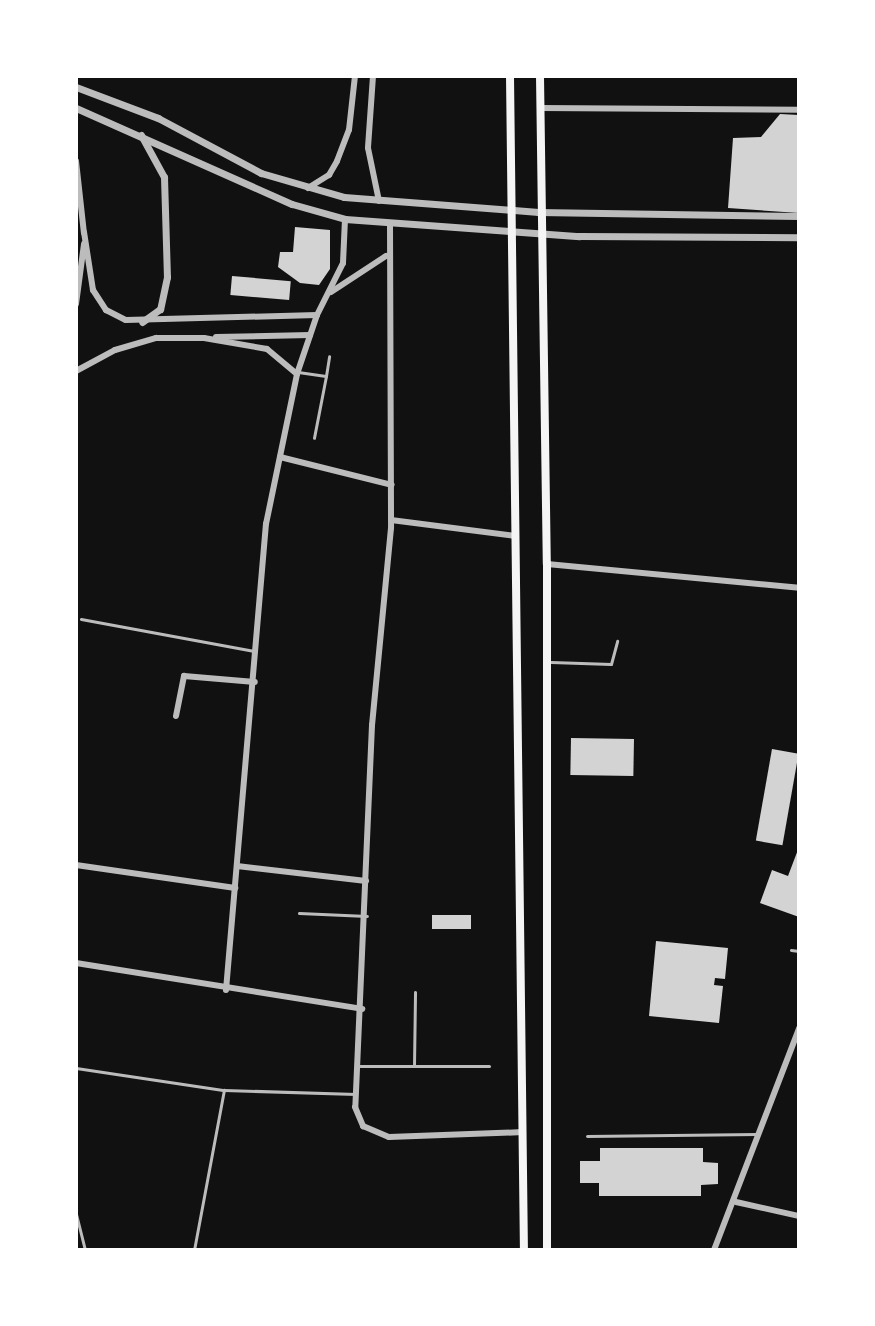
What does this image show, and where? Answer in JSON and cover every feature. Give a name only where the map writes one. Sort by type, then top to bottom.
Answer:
[{"type":"main road","points":[[510,76],[524,1250]]},
{"type":"main road","points":[[540,76],[538,212],[547,564],[547,1250]]},
{"type":"street","points":[[306,189],[329,175],[337,161],[349,130],[355,76]]},
{"type":"street","points":[[373,76],[368,148],[379,201]]},
{"type":"street","points":[[76,87],[158,118],[261,173],[306,189],[379,201],[538,212],[799,216]]},
{"type":"street","points":[[76,108],[139,133],[292,204],[345,219],[390,225],[539,234],[799,237]]},
{"type":"street","points":[[540,108],[799,110]]},
{"type":"street","points":[[139,133],[164,177],[167,277],[160,309],[142,322]]},
{"type":"street","points":[[76,161],[93,290],[106,310],[142,322],[317,315]]},
{"type":"street","points":[[226,990],[258,652],[266,524],[298,373],[317,315],[343,263],[345,219]]},
{"type":"street","points":[[390,225],[386,256],[391,520],[372,725],[367,916],[356,1094],[363,1126],[373,1134],[523,1132]]},
{"type":"street","points":[[76,304],[84,232]]},
{"type":"street","points":[[331,292],[386,256]]},
{"type":"street","points":[[76,371],[115,350],[156,338],[310,335]]},
{"type":"street","points":[[204,338],[267,349],[298,373]]},
{"type":"street","points":[[280,457],[392,485]]},
{"type":"street","points":[[391,520],[516,536]]},
{"type":"street","points":[[547,564],[799,588]]},
{"type":"street","points":[[176,716],[184,676],[255,682]]},
{"type":"street","points":[[76,865],[235,888]]},
{"type":"street","points":[[237,866],[366,881]]},
{"type":"street","points":[[76,963],[226,990],[362,1009]]},
{"type":"street","points":[[714,1250],[736,1202],[799,1028]]},
{"type":"street","points":[[736,1202],[799,1216]]},
{"type":"lane","points":[[314,438],[329,356]]},
{"type":"lane","points":[[298,373],[326,376]]},
{"type":"lane","points":[[81,619],[258,652]]},
{"type":"lane","points":[[547,662],[611,664],[617,641]]},
{"type":"lane","points":[[299,913],[367,916]]},
{"type":"lane","points":[[791,950],[799,951]]},
{"type":"lane","points":[[414,1066],[415,992]]},
{"type":"lane","points":[[358,1066],[489,1066]]},
{"type":"lane","points":[[76,1068],[224,1090],[356,1094]]},
{"type":"lane","points":[[194,1250],[224,1090]]},
{"type":"lane","points":[[587,1136],[760,1134]]},
{"type":"lane","points":[[76,1214],[85,1250]]},
{"type":"building","points":[[780,114],[799,115],[799,213],[728,208],[733,138],[761,137]]},
{"type":"building","points":[[295,227],[330,230],[330,269],[319,285],[300,283],[278,267],[280,252],[293,252]]},
{"type":"building","points":[[232,276],[291,281],[289,300],[230,295]]},
{"type":"building","points":[[571,738],[634,739],[633,776],[570,775]]},
{"type":"building","points":[[772,749],[799,754],[782,845],[756,841]]},
{"type":"building","points":[[799,847],[799,917],[760,903],[772,870],[788,876]]},
{"type":"building","points":[[432,915],[471,915],[471,929],[432,929]]},
{"type":"building","points":[[656,941],[728,948],[725,979],[715,978],[714,985],[723,986],[719,1023],[649,1016]]},
{"type":"building","points":[[600,1148],[703,1148],[703,1162],[718,1163],[718,1184],[701,1185],[701,1196],[599,1196],[599,1183],[580,1183],[580,1161],[600,1161]]}]
